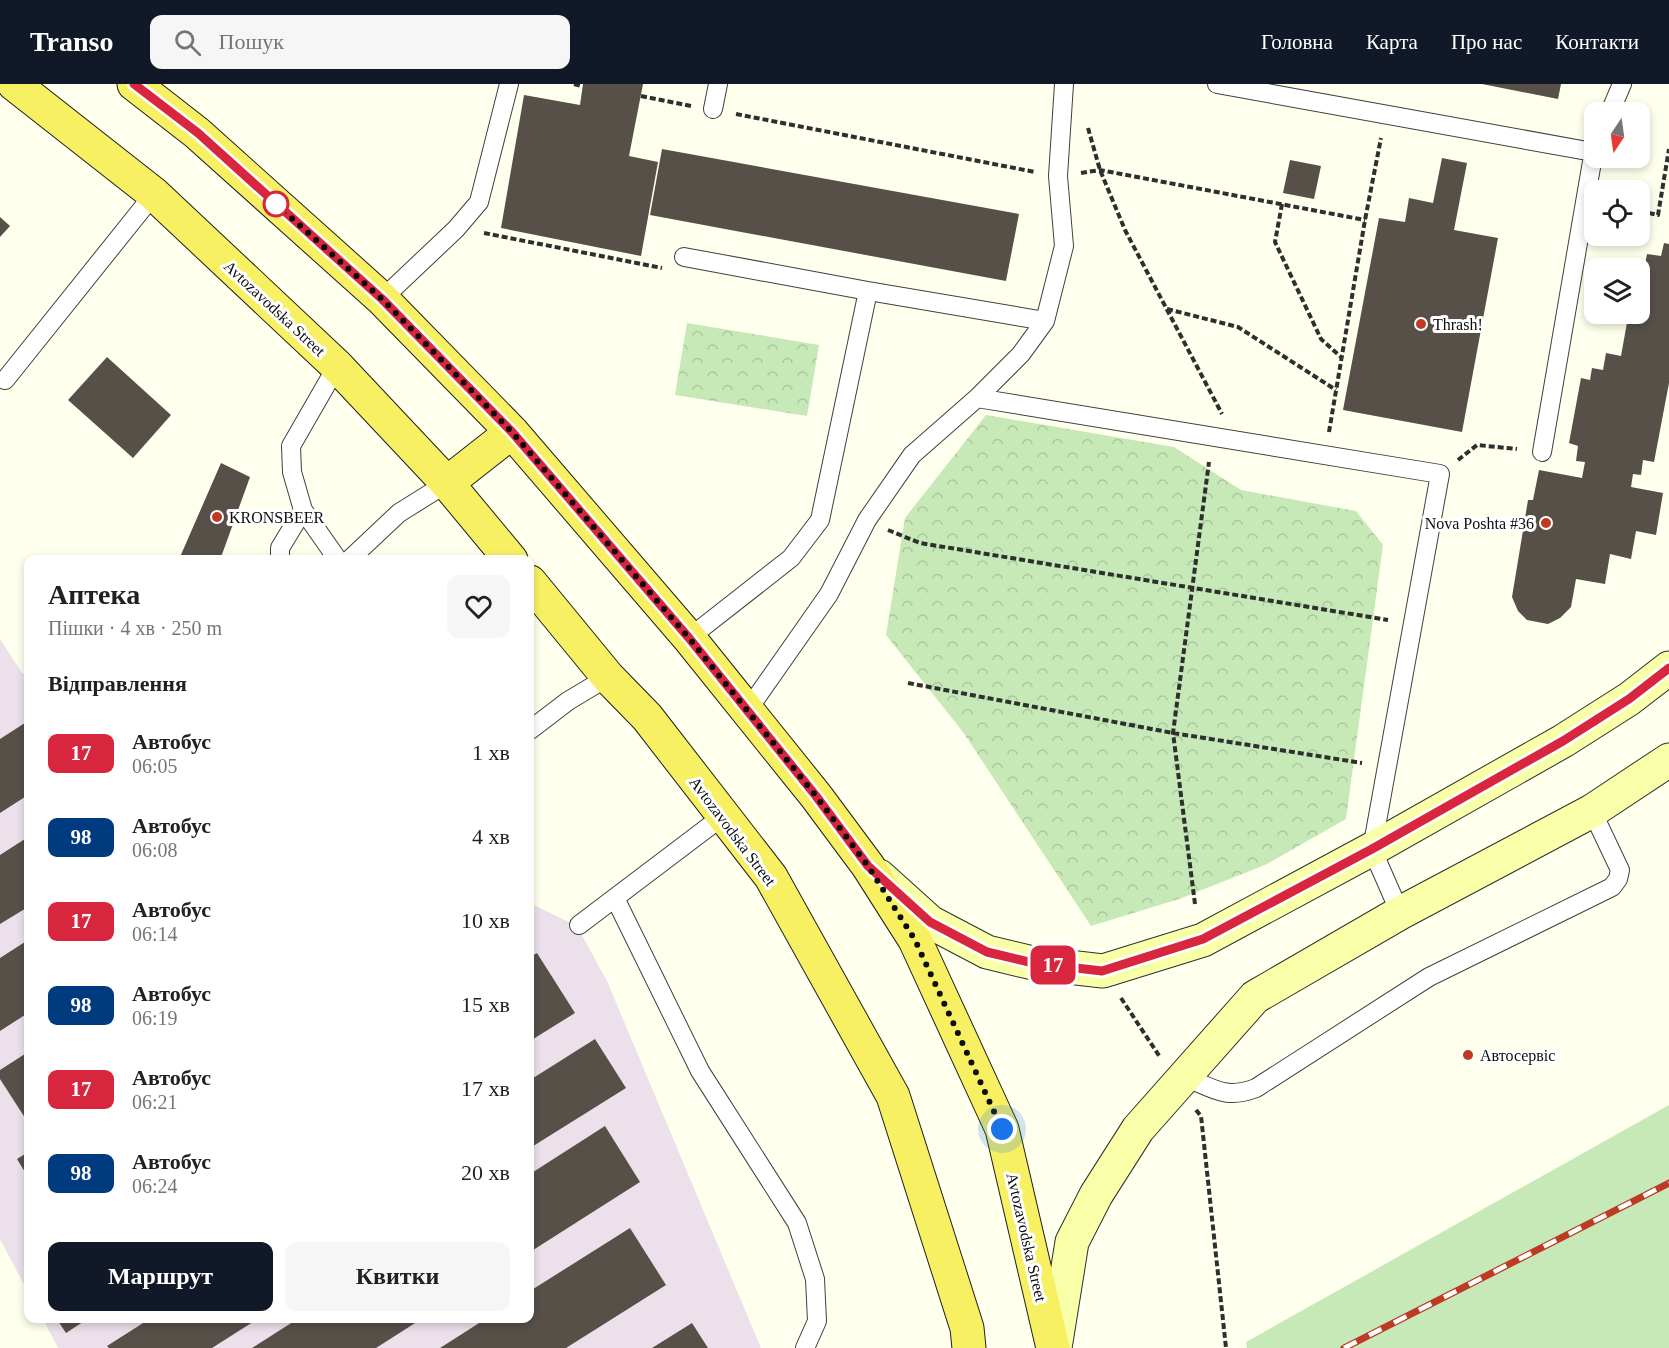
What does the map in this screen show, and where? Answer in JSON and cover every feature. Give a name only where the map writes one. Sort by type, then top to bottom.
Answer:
[{"type":"main road","name":"Avtozavodska Street","points":[[14,84],[154,194],[337,366],[447,483],[507,555]]},
{"type":"main road","name":"Avtozavodska Street","points":[[134,84],[198,133],[382,299],[512,432],[689,638],[816,796],[868,866],[915,940],[1002,1129],[1054,1348]]},
{"type":"main road","points":[[447,483],[512,432]]},
{"type":"main road","name":"Avtozavodska Street","points":[[534,587],[608,677],[647,717],[771,878],[893,1096],[967,1328],[969,1348]]},
{"type":"street","points":[[868,866],[930,922],[987,952],[1033,963],[1102,971],[1203,939],[1372,849],[1563,741],[1629,699],[1669,668]]},
{"type":"street","points":[[1054,1348],[1072,1242],[1096,1195],[1138,1130],[1255,997],[1400,913],[1592,811],[1669,760]]},
{"type":"lane","points":[[382,299],[456,229],[479,202],[509,84]]},
{"type":"lane","points":[[713,109],[718,84]]},
{"type":"lane","points":[[747,711],[829,594],[867,520],[912,455],[977,398],[1021,354],[1045,321],[1064,246],[1058,176],[1064,84]]},
{"type":"lane","points":[[1216,84],[1584,149]]},
{"type":"lane","points":[[1614,102],[1622,84]]},
{"type":"lane","points":[[1542,452],[1591,168]]},
{"type":"lane","points":[[5,380],[154,194]]},
{"type":"lane","points":[[684,257],[1045,321]]},
{"type":"lane","points":[[689,638],[791,558],[820,520],[868,291]]},
{"type":"lane","points":[[334,555],[303,510],[292,472],[291,446],[337,366]]},
{"type":"lane","points":[[977,398],[1440,474],[1372,849],[1400,913]]},
{"type":"lane","points":[[354,555],[399,513],[447,483]]},
{"type":"lane","points":[[280,555],[280,548],[303,510]]},
{"type":"lane","points":[[534,727],[568,701],[608,677]]},
{"type":"lane","points":[[1182,1081],[1228,1095],[1241,1094],[1256,1088],[1429,977],[1612,887],[1618,879],[1620,870],[1592,811]]},
{"type":"lane","points":[[579,925],[723,816]]},
{"type":"lane","points":[[615,898],[700,1071],[797,1223],[815,1279],[817,1321],[805,1348]]},
{"type":"path","points":[[574,84],[582,86]]},
{"type":"path","points":[[641,96],[1058,176],[1100,170],[1365,220]]},
{"type":"path","points":[[1325,456],[1365,220],[1386,115]]},
{"type":"path","points":[[1087,127],[1100,170],[1125,230],[1237,442],[1209,458],[1194,588],[1173,733],[1195,904]]},
{"type":"path","points":[[1650,213],[1658,214],[1669,149]]},
{"type":"path","points":[[1282,204],[1275,242],[1321,339],[1342,357]]},
{"type":"path","points":[[456,229],[667,269],[684,257]]},
{"type":"path","points":[[1167,309],[1238,327],[1336,390]]},
{"type":"path","points":[[1440,474],[1477,445],[1542,452]]},
{"type":"path","points":[[867,520],[920,543],[1412,624]]},
{"type":"path","points":[[908,683],[1173,733],[1386,767]]},
{"type":"path","points":[[1102,971],[1182,1081],[1201,1116],[1226,1348]]},
{"type":"shaded area","points":[[0,639],[24,674],[24,1284],[0,1239]]},
{"type":"shaded area","points":[[534,905],[577,926],[607,981],[761,1348],[58,1348],[45,1323],[534,1323]]},
{"type":"green space","points":[[687,323],[819,345],[807,416],[675,395]]},
{"type":"green space","points":[[986,415],[1174,447],[1241,490],[1356,511],[1383,545],[1346,819],[1265,865],[1179,899],[1091,926],[963,732],[886,635],[905,518]]},
{"type":"green space","points":[[1669,1105],[1669,1348],[1247,1348],[1246,1342]]},
{"type":"building","points":[[583,84],[643,84],[629,156],[658,162],[641,256],[501,228],[524,95],[580,105]]},
{"type":"building","points":[[1482,84],[1561,84],[1558,99]]},
{"type":"building","points":[[662,149],[1019,214],[1006,281],[650,215]]},
{"type":"building","name":"Thrash!","points":[[1442,158],[1467,163],[1454,230],[1498,238],[1462,432],[1343,410],[1379,218],[1405,222],[1409,198],[1433,203]]},
{"type":"building","points":[[1290,160],[1321,166],[1314,199],[1283,193]]},
{"type":"building","points":[[0,217],[10,226],[0,237]]},
{"type":"building","points":[[1664,243],[1669,244],[1669,383],[1654,462],[1643,460],[1641,475],[1633,474],[1631,487],[1663,493],[1656,535],[1636,531],[1631,559],[1610,554],[1605,584],[1576,579],[1571,607],[1560,618],[1548,624],[1527,620],[1518,611],[1512,597],[1528,500],[1533,500],[1539,470],[1582,478],[1585,462],[1576,461],[1578,446],[1569,443],[1581,378],[1590,380],[1592,368],[1603,370],[1606,353],[1621,356],[1627,324],[1650,324],[1650,258],[1646,258],[1647,254],[1661,256]]},
{"type":"building","points":[[107,357],[171,415],[133,458],[68,400]]},
{"type":"building","name":"KRONSBEER","points":[[221,463],[250,477],[222,555],[181,555]]},
{"type":"building","points":[[24,724],[24,798],[0,813],[0,739]]},
{"type":"building","points":[[24,840],[24,909],[0,924],[0,855]]},
{"type":"building","points":[[24,943],[24,1016],[0,1031],[0,958]]},
{"type":"building","points":[[537,953],[575,1013],[534,1039],[534,955]]},
{"type":"building","points":[[595,1039],[626,1088],[534,1146],[534,1077]]},
{"type":"building","points":[[24,1055],[24,1116],[0,1079],[0,1070]]},
{"type":"building","points":[[605,1126],[640,1182],[534,1249],[534,1171]]},
{"type":"building","points":[[24,1155],[24,1170],[17,1159]]},
{"type":"building","points":[[630,1228],[666,1285],[566,1348],[440,1348],[479,1323],[534,1323],[534,1288]]},
{"type":"building","points":[[59,1323],[81,1323],[66,1333]]},
{"type":"building","points":[[143,1323],[251,1323],[212,1348],[109,1348],[107,1346]]},
{"type":"building","points":[[291,1323],[415,1323],[376,1348],[252,1348]]},
{"type":"building","points":[[692,1323],[708,1348],[652,1348]]},
{"type":"railway","points":[[1344,1348],[1669,1183]]},
{"type":"bus line","name":"17","points":[[134,84],[198,133],[382,299],[512,432],[689,638],[816,796],[868,866],[930,922],[987,952],[1033,963],[1102,971],[1203,939],[1372,849],[1563,741],[1629,699],[1669,668]]},
{"type":"place","name":"Thrash!","points":[[1421,324]]},
{"type":"place","name":"KRONSBEER","points":[[217,517]]},
{"type":"place","name":"Nova Poshta #36","points":[[1546,523]]},
{"type":"place","name":"Автосервіс","points":[[1468,1055]]},
{"type":"route","points":[[276,204],[382,299],[512,432],[689,638],[816,796],[868,866],[915,940],[1002,1129]]}]
